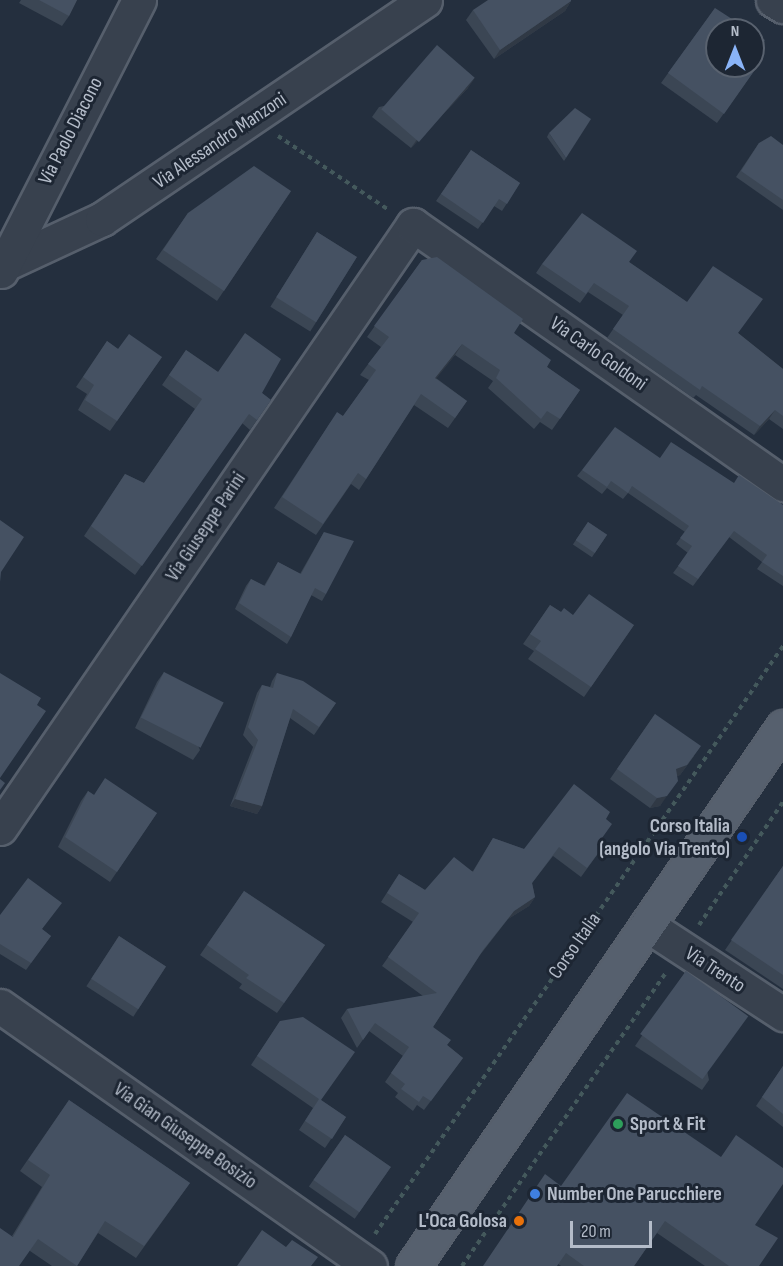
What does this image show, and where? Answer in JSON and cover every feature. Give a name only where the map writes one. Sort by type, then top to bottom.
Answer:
[{"type":"main road","points":[[413,1266],[783,727]]},
{"type":"street","name":"Via Paolo Diacono","points":[[3,268],[139,0]]},
{"type":"street","name":"Via Alessandro Manzoni","points":[[3,268],[102,219],[253,120],[425,0]]},
{"type":"street","points":[[773,0],[783,6]]},
{"type":"street","name":"Via Carlo Goldoni","points":[[412,225],[783,483]]},
{"type":"street","name":"Via Giuseppe Parini","points":[[0,828],[412,225]]},
{"type":"street","name":"Via Trento","points":[[647,926],[783,1014]]},
{"type":"street","name":"Via Gian Giuseppe Bosizio","points":[[0,1006],[368,1256]]},
{"type":"path","points":[[253,120],[412,225]]},
{"type":"path","name":"Corso Italia","points":[[368,1256],[783,646]]},
{"type":"path","points":[[697,928],[783,802]]},
{"type":"path","points":[[462,1266],[664,976]]},
{"type":"building","points":[[39,0],[77,0],[69,16]]},
{"type":"building","points":[[488,0],[571,1],[500,50],[473,10]]},
{"type":"building","points":[[715,8],[730,18],[708,18]]},
{"type":"building","points":[[705,22],[705,78],[749,78],[724,114],[668,73]]},
{"type":"building","points":[[437,45],[475,78],[419,142],[381,109]]},
{"type":"building","points":[[575,108],[591,119],[566,158],[549,133]]},
{"type":"building","points":[[771,136],[783,145],[783,200],[741,171],[759,143]]},
{"type":"building","points":[[471,150],[520,183],[507,204],[499,199],[483,223],[441,194]]},
{"type":"building","points":[[254,166],[291,191],[224,291],[163,250],[188,213]]},
{"type":"building","points":[[582,213],[637,251],[629,262],[687,302],[713,266],[763,299],[738,333],[783,369],[783,416],[775,410],[760,426],[702,386],[700,390],[613,329],[629,306],[594,283],[586,294],[542,264]]},
{"type":"building","points":[[317,232],[357,257],[316,322],[276,297]]},
{"type":"building","points":[[437,257],[523,319],[514,333],[551,360],[547,367],[580,390],[560,419],[547,411],[541,419],[496,378],[500,370],[462,344],[435,378],[467,401],[455,418],[421,394],[366,479],[358,473],[323,524],[282,497],[337,412],[343,416],[376,370],[368,364],[389,337],[374,326],[422,260]]},
{"type":"building","points":[[245,333],[281,359],[262,393],[271,400],[257,420],[249,414],[142,566],[91,526],[125,474],[144,483],[202,399],[169,375],[186,350],[218,372]]},
{"type":"building","points":[[129,334],[162,357],[117,421],[85,400],[94,385],[83,377],[107,341],[118,349]]},
{"type":"building","points":[[615,427],[660,458],[671,442],[734,483],[739,475],[783,505],[783,576],[762,562],[767,555],[734,531],[698,579],[678,566],[692,546],[680,538],[689,526],[632,486],[628,493],[611,481],[607,487],[582,470]]},
{"type":"building","points":[[0,520],[24,537],[1,572],[0,582]]},
{"type":"building","points":[[588,522],[607,535],[595,553],[576,540]]},
{"type":"building","points":[[324,532],[354,541],[326,594],[315,588],[291,637],[239,603],[251,579],[265,586],[278,562],[301,574]]},
{"type":"building","points":[[589,594],[634,625],[591,687],[535,649],[541,641],[530,634],[550,605],[561,612],[564,608],[573,615]]},
{"type":"building","points":[[164,672],[224,702],[201,748],[141,717]]},
{"type":"building","points":[[0,673],[41,698],[37,705],[46,711],[0,778]]},
{"type":"building","points":[[277,673],[303,681],[336,703],[319,727],[293,709],[262,806],[235,799],[258,740],[248,727],[262,685],[273,688]]},
{"type":"building","points":[[655,714],[701,746],[687,765],[676,769],[678,781],[667,796],[657,798],[617,769]]},
{"type":"building","points":[[105,778],[157,813],[117,872],[65,837],[88,791],[94,795]]},
{"type":"building","points":[[0,779],[5,783],[0,790]]},
{"type":"building","points":[[574,784],[610,812],[606,819],[612,824],[597,845],[602,848],[587,868],[559,847],[532,883],[535,897],[514,911],[483,950],[433,1027],[451,1040],[447,1045],[463,1058],[431,1101],[423,1096],[419,1102],[401,1089],[405,1084],[391,1073],[409,1047],[375,1023],[363,1040],[347,1009],[437,993],[388,957],[419,913],[387,893],[399,874],[425,890],[454,857],[473,872],[493,838],[524,849]]},
{"type":"building","points":[[783,866],[783,975],[731,940]]},
{"type":"building","points":[[28,878],[62,903],[42,929],[51,936],[31,963],[0,944],[0,915]]},
{"type":"building","points":[[244,891],[325,945],[284,1003],[246,978],[249,975],[207,945]]},
{"type":"building","points":[[119,936],[166,966],[138,1009],[91,979]]},
{"type":"building","points":[[686,971],[748,1016],[702,1079],[640,1034]]},
{"type":"building","points":[[303,1017],[355,1052],[321,1100],[346,1117],[332,1139],[305,1121],[319,1099],[257,1056],[280,1021]]},
{"type":"building","points":[[783,1066],[783,1114],[762,1097]]},
{"type":"building","points":[[627,1093],[721,1157],[736,1135],[783,1168],[783,1184],[755,1225],[778,1238],[759,1266],[729,1266],[665,1221],[634,1266],[584,1266],[566,1253],[557,1266],[483,1266],[545,1174],[561,1186]]},
{"type":"building","points":[[69,1100],[190,1183],[144,1246],[105,1221],[77,1266],[38,1239],[19,1266],[0,1266],[0,1228],[13,1237],[50,1175],[28,1160]]},
{"type":"building","points":[[345,1135],[391,1167],[359,1212],[313,1180]]},
{"type":"building","points":[[262,1230],[286,1247],[292,1240],[318,1257],[311,1266],[237,1266]]},
{"type":"place","name":"Corso Italia (angolo Via Trento)","points":[[742,837]]},
{"type":"place","name":"Sport & Fit","points":[[618,1124]]},
{"type":"place","name":"Number One Parucchiere","points":[[535,1194]]},
{"type":"place","name":"L'Oca Golosa","points":[[519,1221]]}]
